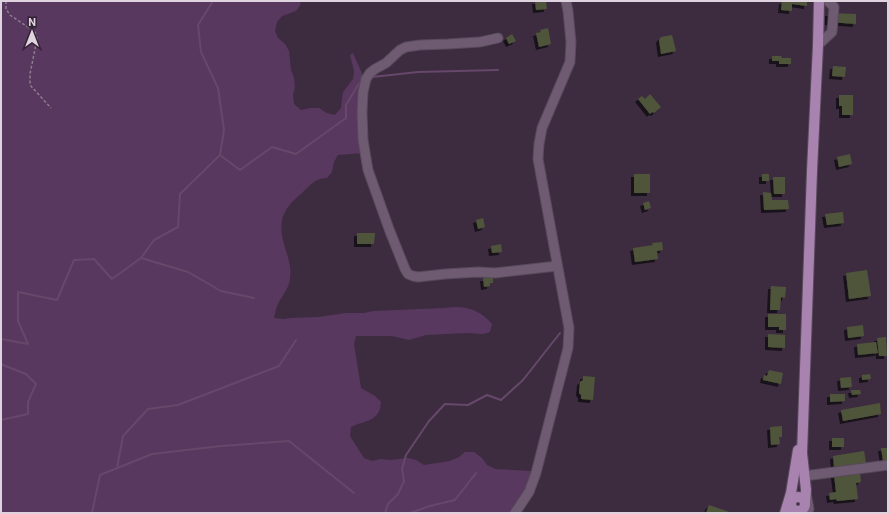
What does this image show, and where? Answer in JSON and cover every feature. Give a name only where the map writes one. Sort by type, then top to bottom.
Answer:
[{"type":"main road","points":[[797,507],[806,490],[802,453],[819,1]]},
{"type":"main road","points":[[797,507],[803,426]]},
{"type":"street","points":[[515,513],[529,492],[536,473],[568,348],[569,328],[538,159],[538,144],[542,128],[570,62],[571,42],[566,1]]},
{"type":"street","points":[[818,45],[832,32],[834,7],[828,1]]},
{"type":"street","points":[[498,38],[480,42],[406,47],[400,50],[386,63],[370,73],[366,79],[363,92],[362,112],[363,140],[368,170],[389,229],[408,274],[418,277],[478,272],[495,273],[557,266]]},
{"type":"street","points":[[804,476],[888,465]]},
{"type":"path","points":[[6,1],[6,9],[10,15],[35,32],[37,38],[30,74],[30,85],[51,108]]},
{"type":"shaded area","points":[[1,1],[299,1],[301,4],[296,11],[282,16],[277,22],[275,31],[278,38],[285,44],[289,51],[295,87],[293,95],[294,104],[301,110],[319,108],[327,113],[335,115],[341,108],[343,92],[353,79],[354,71],[350,55],[353,53],[364,78],[363,153],[338,155],[334,162],[332,172],[327,178],[313,183],[287,208],[281,225],[289,263],[290,279],[287,289],[277,306],[274,318],[283,319],[318,317],[373,311],[459,307],[471,309],[487,319],[492,324],[490,332],[483,334],[467,333],[426,335],[409,340],[392,336],[356,336],[354,344],[361,388],[375,396],[381,402],[380,409],[375,417],[351,427],[350,436],[364,458],[372,461],[381,459],[390,460],[408,458],[416,460],[424,465],[450,461],[459,457],[465,452],[474,452],[482,458],[487,465],[495,469],[531,471],[527,489],[513,513],[1,513]]},
{"type":"building","points":[[535,1],[546,1],[547,9],[536,10]]},
{"type":"building","points":[[782,1],[807,1],[807,6],[792,4],[792,11],[781,10]]},
{"type":"building","points":[[828,13],[856,14],[856,24],[828,22]]},
{"type":"building","points":[[548,28],[551,44],[539,47],[536,33],[541,32],[540,30]]},
{"type":"building","points":[[512,34],[516,41],[509,44],[506,38]]},
{"type":"building","points":[[672,35],[676,51],[661,54],[659,40],[661,37]]},
{"type":"building","points":[[772,56],[791,58],[791,64],[779,64],[779,61],[772,61]]},
{"type":"building","points":[[833,66],[846,67],[845,77],[832,76]]},
{"type":"building","points":[[650,94],[661,107],[654,113],[652,112],[650,114],[638,99],[642,96],[645,99]]},
{"type":"building","points":[[839,95],[853,95],[853,115],[842,115],[842,106],[839,106]]},
{"type":"building","points":[[850,154],[852,164],[839,167],[837,157]]},
{"type":"building","points":[[634,174],[650,174],[650,193],[634,193]]},
{"type":"building","points":[[762,174],[769,174],[769,181],[762,181]]},
{"type":"building","points":[[773,177],[785,177],[785,194],[774,194]]},
{"type":"building","points":[[763,192],[771,193],[772,200],[788,200],[789,209],[764,210]]},
{"type":"building","points":[[649,201],[651,208],[645,210],[643,203]]},
{"type":"building","points":[[843,212],[844,223],[827,225],[825,214]]},
{"type":"building","points":[[483,218],[485,227],[478,229],[476,220]]},
{"type":"building","points":[[357,233],[375,233],[374,244],[357,244]]},
{"type":"building","points":[[662,242],[663,250],[657,251],[658,259],[635,262],[633,248]]},
{"type":"building","points":[[501,244],[502,252],[492,253],[491,246]]},
{"type":"building","points":[[867,270],[871,296],[849,299],[846,273]]},
{"type":"building","points":[[483,278],[493,278],[493,283],[490,283],[490,286],[484,287]]},
{"type":"building","points":[[771,286],[786,287],[785,298],[781,297],[780,310],[770,310]]},
{"type":"building","points":[[768,314],[786,314],[786,330],[779,330],[779,327],[768,327]]},
{"type":"building","points":[[863,325],[864,336],[848,338],[847,327]]},
{"type":"building","points":[[768,334],[785,335],[785,348],[768,347]]},
{"type":"building","points":[[886,337],[887,356],[879,356],[877,338]]},
{"type":"building","points":[[876,342],[878,353],[858,355],[857,344]]},
{"type":"building","points":[[769,370],[783,373],[781,384],[763,380],[764,375],[767,376]]},
{"type":"building","points":[[870,374],[871,379],[862,380],[862,375]]},
{"type":"building","points":[[583,376],[595,377],[593,400],[581,399],[581,395],[579,393],[580,382],[583,380]]},
{"type":"building","points":[[851,377],[852,387],[841,388],[840,378]]},
{"type":"building","points":[[851,390],[860,390],[861,394],[852,395]]},
{"type":"building","points":[[830,394],[845,394],[845,401],[830,402]]},
{"type":"building","points":[[880,403],[881,414],[843,421],[841,410]]},
{"type":"building","points":[[782,426],[782,437],[779,437],[780,444],[771,445],[770,427]]},
{"type":"building","points":[[832,438],[844,438],[844,447],[832,447]]},
{"type":"building","points":[[881,448],[888,448],[888,460],[883,461]]},
{"type":"building","points":[[864,451],[866,463],[834,467],[833,456]]},
{"type":"building","points":[[860,472],[861,482],[856,483],[858,499],[837,501],[836,499],[830,500],[829,493],[836,492],[834,475]]},
{"type":"building","points":[[709,505],[732,513],[706,513]]},
{"type":"waterway","points":[[1,339],[28,344],[18,321],[18,292],[57,300],[74,260],[94,259],[112,279],[141,258],[154,240],[178,227],[180,194],[220,155],[224,130],[218,88],[201,52],[198,25],[213,1]]},
{"type":"waterway","points":[[372,77],[418,72],[498,70]]},
{"type":"waterway","points":[[220,155],[240,170],[272,147],[296,154],[346,118],[346,105],[358,85],[363,81]]},
{"type":"waterway","points":[[141,258],[188,272],[221,291],[254,298]]},
{"type":"waterway","points":[[385,513],[388,504],[398,494],[404,481],[402,469],[406,455],[429,421],[445,404],[468,405],[487,395],[501,400],[523,380],[560,333]]},
{"type":"waterway","points":[[117,468],[123,436],[148,409],[178,405],[279,366],[296,340]]},
{"type":"waterway","points":[[1,363],[26,374],[36,384],[28,402],[28,414],[1,420]]},
{"type":"waterway","points":[[92,513],[100,475],[152,454],[221,446],[289,441],[354,493]]},
{"type":"waterway","points":[[410,513],[455,500],[476,473]]}]
